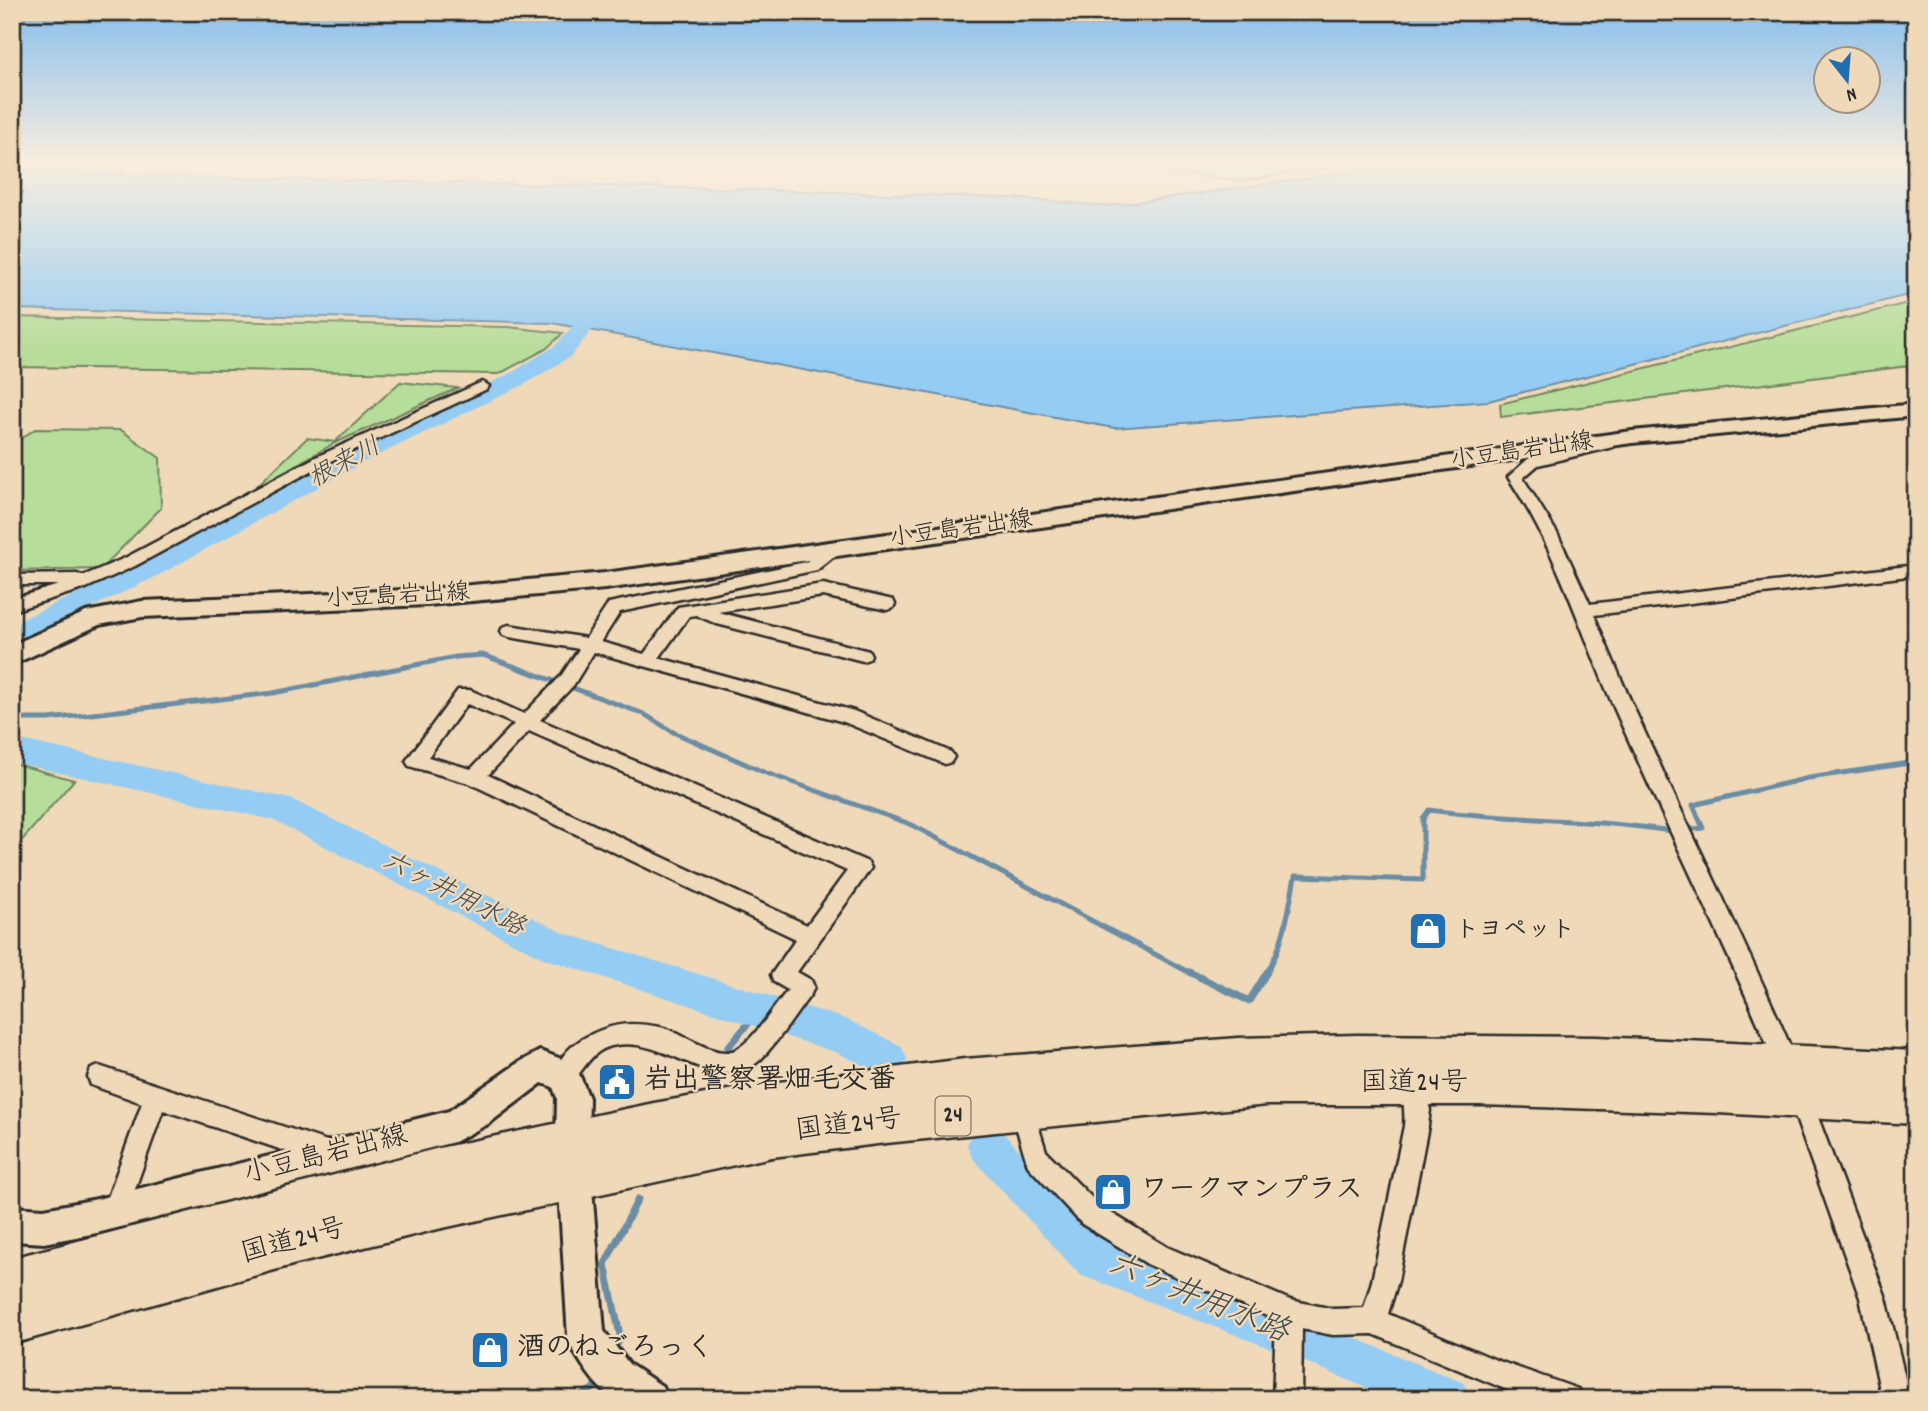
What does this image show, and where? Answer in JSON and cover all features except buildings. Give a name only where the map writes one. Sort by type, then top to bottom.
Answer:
[{"type":"highway","name":"国道24号","points":[[12,1321],[296,1242],[438,1207],[573,1160],[766,1104],[873,1088],[1017,1074],[1275,1056],[1484,1056],[1793,1080],[1916,1103]]},
{"type":"highway","name":"国道24号","points":[[12,1281],[298,1202],[573,1160],[772,1136],[1267,1085],[1717,1091],[1793,1080],[1916,1071]]},
{"type":"main road","name":"小豆島岩出線","points":[[12,656],[94,618],[142,609],[428,597],[605,581],[1632,437],[1916,410]]},
{"type":"main road","name":"小豆島岩出線","points":[[12,1224],[44,1226],[115,1211],[454,1126],[477,1115],[521,1078],[540,1067],[564,1075]]},
{"type":"main road","points":[[564,1075],[573,1098],[573,1160],[586,1338],[616,1377],[649,1399]]},
{"type":"street","points":[[12,605],[94,578],[321,460],[482,386]]},
{"type":"street","points":[[1632,437],[1534,462],[1514,477],[1539,509],[1564,556],[1624,709],[1730,932],[1793,1080],[1874,1298],[1896,1399]]},
{"type":"street","points":[[171,539],[198,513]]},
{"type":"street","points":[[474,778],[562,686],[615,607],[811,566],[834,548]]},
{"type":"street","points":[[1584,610],[1916,570]]},
{"type":"street","points":[[12,580],[94,578]]},
{"type":"street","points":[[648,661],[684,611],[823,590],[887,604]]},
{"type":"street","points":[[698,609],[717,618],[863,655]]},
{"type":"street","points":[[509,631],[590,645],[848,716],[945,757]]},
{"type":"street","points":[[564,1075],[581,1050],[615,1034],[661,1038],[718,1063],[736,1063],[753,1051],[803,986],[782,975],[812,937],[861,868],[527,720],[464,695],[415,761],[474,778],[812,937]]},
{"type":"street","points":[[99,1077],[334,1155]]},
{"type":"street","points":[[1373,1321],[1385,1281],[1416,1126],[1418,1110],[1414,1085]]},
{"type":"street","points":[[115,1211],[156,1096]]},
{"type":"street","points":[[1023,1110],[1036,1158],[1091,1215],[1158,1256],[1289,1312],[1333,1322],[1373,1321],[1495,1373],[1568,1399]]},
{"type":"street","points":[[1286,1399],[1289,1312]]},
{"type":"green space","points":[[1916,301],[1916,365],[1501,417],[1500,404]]},
{"type":"green space","points":[[12,317],[508,327],[563,333],[546,349],[499,374],[12,367]]},
{"type":"green space","points":[[400,382],[458,388],[335,443],[256,487],[307,438],[335,442]]},
{"type":"green space","points":[[35,429],[121,430],[160,458],[161,508],[101,569],[12,571],[12,445]]},
{"type":"green space","points":[[12,763],[74,780],[12,852]]},
{"type":"water","points":[[12,228],[1916,228],[1916,293],[1488,401],[1114,428],[552,323],[12,309]]},
{"type":"waterway","name":"根来川","points":[[12,636],[150,569],[356,457],[519,378],[563,351],[608,298]]},
{"type":"waterway","points":[[12,719],[49,719],[273,693],[456,657],[483,655],[644,714],[673,732],[766,773],[910,824],[1192,974]]},
{"type":"waterway","name":"六ヶ井用水路","points":[[12,750],[280,808],[556,947],[846,1037],[888,1059]]},
{"type":"waterway","points":[[1686,830],[1703,828],[1693,805],[1809,778],[1916,762]]},
{"type":"waterway","points":[[1266,974],[1282,939],[1295,876],[1423,880],[1423,819],[1429,810],[1615,824],[1677,832]]},
{"type":"waterway","points":[[1189,972],[1249,1001],[1267,972]]},
{"type":"waterway","points":[[728,1047],[760,1010]]},
{"type":"waterway","name":"六ヶ井用水路","points":[[987,1145],[1095,1260],[1309,1341],[1448,1399]]},
{"type":"waterway","points":[[618,1343],[620,1335],[605,1264],[638,1199]]},
{"type":"waterway","points":[[576,1399],[594,1388]]},
{"type":"place","name":"トヨペット","points":[[1428,931]]},
{"type":"place","name":"岩出警察署畑毛交番","points":[[617,1082]]},
{"type":"place","name":"ワークマンプラス","points":[[1113,1192]]},
{"type":"place","name":"酒のねごろっく","points":[[490,1350]]}]
